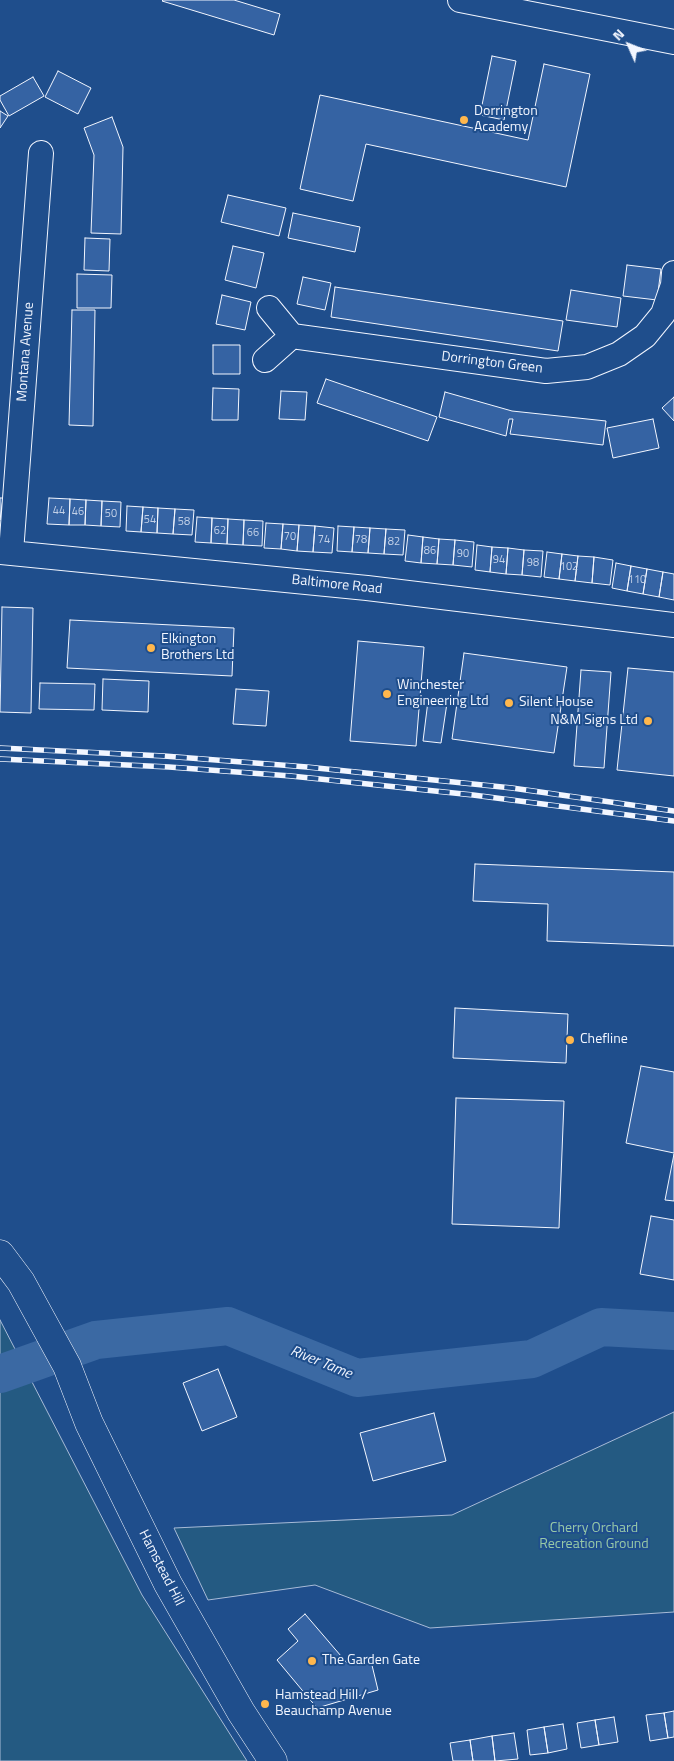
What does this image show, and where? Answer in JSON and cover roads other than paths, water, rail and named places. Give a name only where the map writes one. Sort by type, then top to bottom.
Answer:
[{"type":"main road","name":"Hamstead Hill","points":[[0,1254],[21,1282],[67,1366],[89,1422],[168,1584],[241,1712],[273,1761]]},
{"type":"street","points":[[460,0],[674,42]]},
{"type":"street","name":"Montana Avenue","points":[[5,552],[41,152]]},
{"type":"street","name":"Dorrington Green","points":[[292,336],[546,371],[587,367],[620,354],[645,336],[663,314],[673,285],[674,273]]},
{"type":"street","points":[[265,360],[292,336],[269,308]]},
{"type":"street","name":"Baltimore Road","points":[[5,552],[367,588],[674,625]]},
{"type":"waterway","name":"River Tame","points":[[0,1374],[96,1340],[228,1326],[357,1378],[532,1359],[601,1327],[674,1331]]},
{"type":"railway","points":[[0,748],[164,756],[307,767],[512,788],[674,811]]},
{"type":"railway","points":[[0,759],[169,767],[291,776],[473,795],[674,821]]},
{"type":"place","name":"Dorrington Academy","points":[[464,120]]},
{"type":"place","name":"Elkington Brothers Ltd","points":[[151,648]]},
{"type":"place","name":"Winchester Engineering Ltd","points":[[387,694]]},
{"type":"place","name":"Silent House","points":[[509,703]]},
{"type":"place","name":"N&M Signs Ltd","points":[[648,721]]},
{"type":"place","name":"Chefline","points":[[570,1040]]},
{"type":"place","name":"The Garden Gate","points":[[312,1661]]},
{"type":"place","name":"Hamstead Hill / Beauchamp Avenue","points":[[265,1704]]},
{"type":"park label","name":"Cherry Orchard Recreation Ground","points":[[594,1538]]}]
